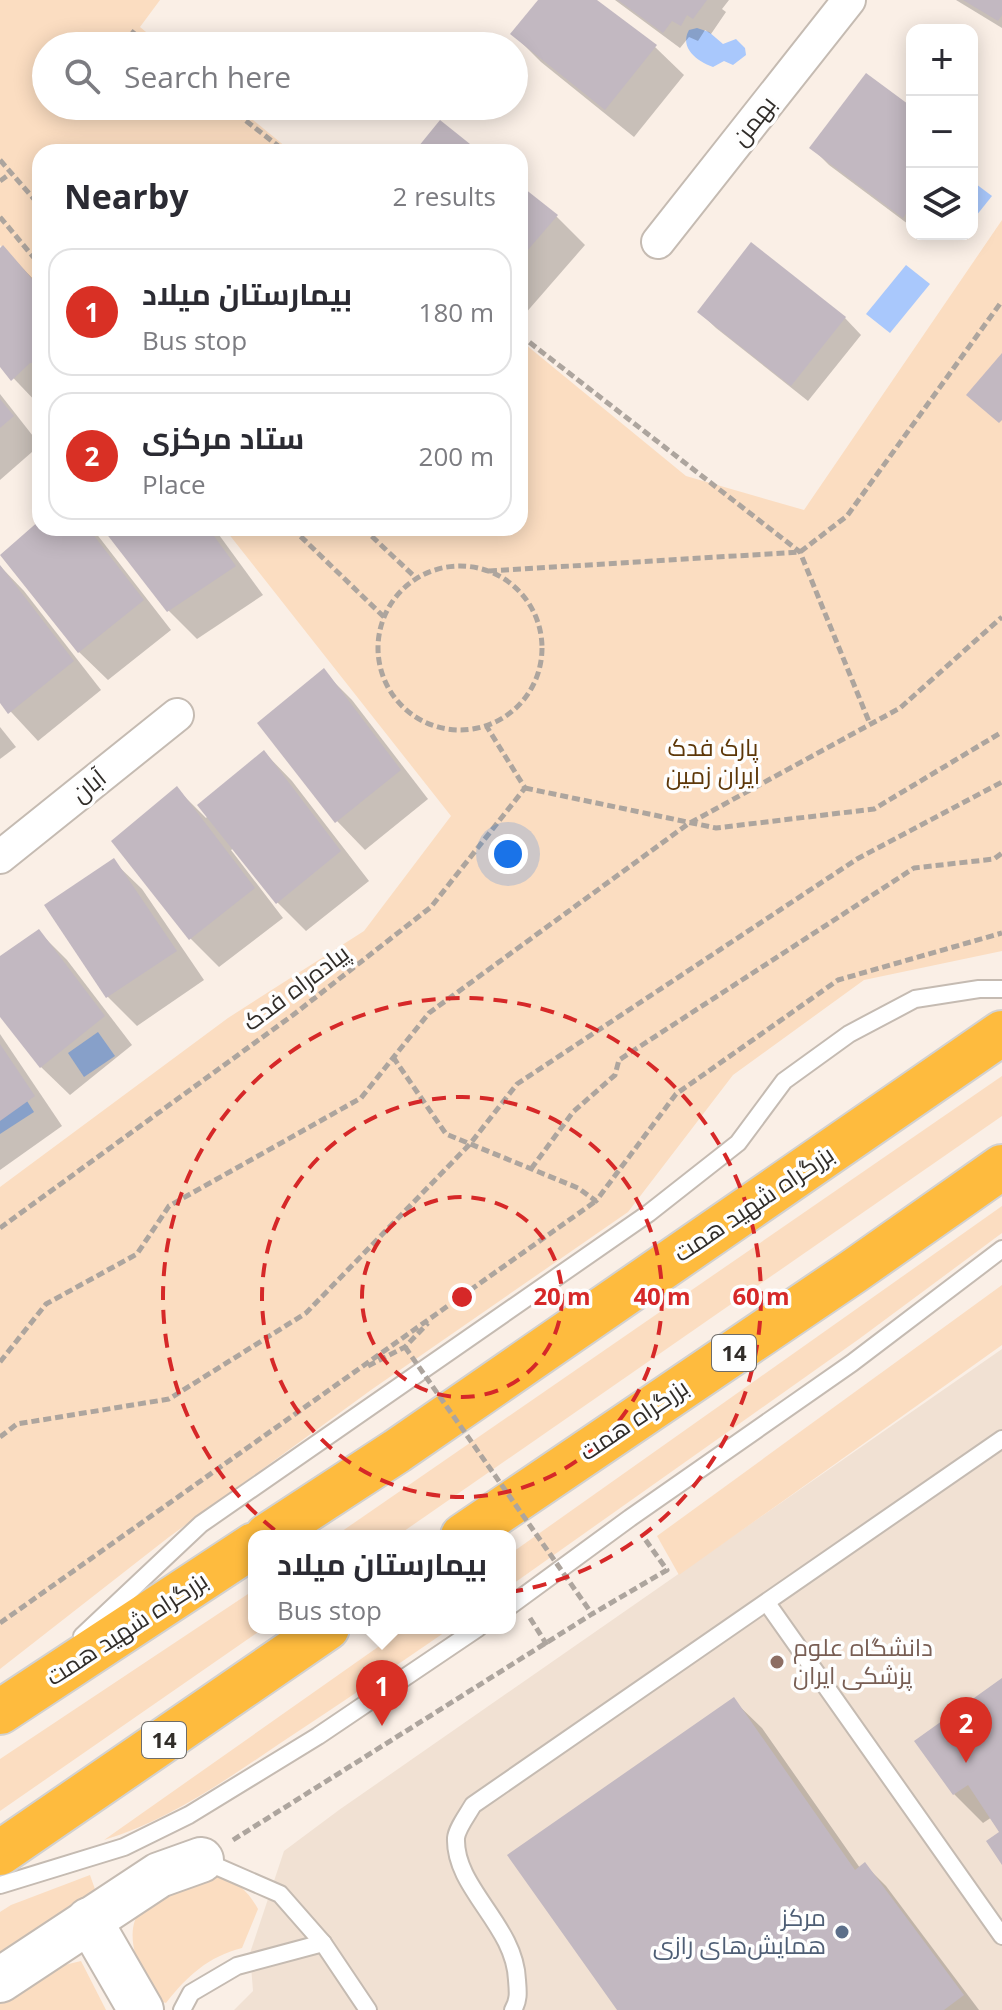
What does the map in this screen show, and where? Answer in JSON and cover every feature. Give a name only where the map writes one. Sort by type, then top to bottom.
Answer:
[{"type":"highway","name":"بزرگراه شهید همت","points":[[276,1530],[409,1442],[1002,1033]]},
{"type":"highway","name":"بزرگراه همت","points":[[472,1530],[1002,1167]]},
{"type":"highway","name":"بزرگراه شهید همت","points":[[3,1710],[248,1549]]},
{"type":"highway","name":"14","points":[[0,1853],[318,1634]]},
{"type":"main road","points":[[0,1980],[159,1875],[201,1860]]},
{"type":"main road","points":[[89,1920],[141,2010]]},
{"type":"street","name":"بهمن","points":[[658,242],[849,0]]},
{"type":"street","name":"آبان","points":[[0,857],[177,715]]},
{"type":"lane","points":[[3,1710],[201,1524],[649,1213],[738,1143],[784,1081],[838,1041],[915,999],[979,989],[1002,989]]},
{"type":"lane","points":[[516,1602],[852,1363],[1002,1249]]},
{"type":"lane","points":[[513,2010],[518,2001],[517,1964],[503,1933],[462,1868],[456,1836],[473,1805],[1002,1439]]},
{"type":"lane","points":[[767,1603],[1002,1936]]},
{"type":"lane","points":[[0,1885],[124,1847],[189,1815],[318,1736],[469,1634]]},
{"type":"lane","points":[[201,1860],[280,1894],[323,1943],[368,2010]]},
{"type":"lane","points":[[182,2010],[191,1993],[237,1966],[323,1943]]},
{"type":"path","points":[[245,120],[276,144]]},
{"type":"path","points":[[0,160],[32,197]]},
{"type":"path","points":[[0,181],[11,173]]},
{"type":"path","points":[[0,217],[32,255]]},
{"type":"path","points":[[489,571],[511,583],[528,601],[539,624],[543,648],[539,674],[527,696],[510,714],[487,727],[461,731],[434,727],[410,714],[391,694],[380,670],[378,643],[384,617],[397,595],[416,578],[439,568],[464,566],[489,571],[800,552],[847,516],[1002,301]]},
{"type":"path","points":[[528,341],[800,552],[870,724]]},
{"type":"path","points":[[300,536],[384,617]]},
{"type":"path","points":[[371,536],[416,578]]},
{"type":"path","points":[[0,1362],[46,1304],[137,1254],[169,1206],[361,1098],[429,1013],[688,824],[900,708],[1002,617]]},
{"type":"path","points":[[487,727],[525,788],[716,828],[874,809],[1002,732]]},
{"type":"path","points":[[0,1437],[17,1424],[169,1399],[306,1313],[470,1144],[517,1084],[857,859],[1002,782]]},
{"type":"path","name":"پیاده‌راه فدک","points":[[0,1228],[293,1015],[431,907],[525,788]]},
{"type":"path","points":[[531,1169],[573,1112],[615,1075],[619,1060],[914,868],[994,859],[1002,853]]},
{"type":"path","points":[[0,1623],[596,1201],[676,1094],[838,980],[1002,933]]},
{"type":"path","points":[[393,1057],[446,1134],[578,1188],[596,1201]]},
{"type":"path","points":[[349,1376],[405,1347],[437,1314]]},
{"type":"path","points":[[405,1347],[592,1614]]},
{"type":"path","points":[[201,1860],[667,1570],[630,1518]]},
{"type":"shaded area","name":"دانشگاه علوم پزشکی ایران","points":[[1002,1349],[1002,2010],[234,2010],[253,1991],[250,1953],[284,1851]]},
{"type":"green space","points":[[0,0],[160,0],[140,27],[146,32],[32,32],[32,120],[253,120],[282,144],[32,144],[32,285],[0,245]]},
{"type":"green space","name":"پارک فدک ایران زمین","points":[[1002,220],[1002,951],[864,980],[733,1075],[628,1212],[371,1390],[169,1537],[0,1669],[0,1187],[228,1018],[364,931],[451,816],[230,536],[528,536],[528,347],[686,476],[804,510]]},
{"type":"green space","points":[[1002,1076],[1002,1116],[406,1530],[344,1530]]},
{"type":"green space","points":[[1002,1206],[1002,1233],[859,1339],[516,1582],[516,1550]]},
{"type":"green space","points":[[1002,1285],[1002,1345],[679,1575],[657,1536]]},
{"type":"green space","points":[[248,1594],[248,1634],[255,1634],[0,1811],[0,1759]]},
{"type":"green space","points":[[396,1634],[442,1634],[195,1799],[151,1822],[104,1840]]},
{"type":"green space","points":[[204,1874],[236,1884],[248,1894],[258,1909],[242,1948],[219,1956],[200,1968],[166,2003],[153,1999],[135,1954],[133,1930],[136,1918],[142,1908],[153,1900]]},
{"type":"green space","points":[[90,1875],[97,1895],[0,1963],[0,1912]]},
{"type":"green space","points":[[81,1961],[106,2010],[0,2010],[0,1998],[44,1970]]},
{"type":"water","points":[[697,28],[709,32],[723,44],[736,39],[745,48],[746,55],[733,65],[724,61],[713,67],[701,61],[691,53],[686,43],[689,30]]},
{"type":"water","points":[[978,186],[992,196],[978,214]]},
{"type":"water","points":[[906,265],[930,284],[890,333],[866,314]]},
{"type":"water","points":[[98,1032],[115,1056],[84,1077],[68,1053]]},
{"type":"water","points":[[20,1090],[34,1112],[0,1134],[0,1103]]},
{"type":"building","points":[[538,0],[597,0],[657,45],[605,110],[528,48],[528,32],[512,32]]},
{"type":"building","points":[[618,0],[707,0],[693,19],[687,15],[681,26],[672,21],[663,33]]},
{"type":"building","points":[[963,0],[1002,0],[1002,15],[998,21]]},
{"type":"building","points":[[866,73],[906,103],[906,214],[903,218],[809,148]]},
{"type":"building","points":[[440,120],[470,144],[420,144]]},
{"type":"building","points":[[528,191],[558,215],[528,250]]},
{"type":"building","points":[[751,242],[846,317],[791,386],[697,312]]},
{"type":"building","points":[[3,245],[32,279],[32,363],[11,381],[0,367],[0,248]]},
{"type":"building","points":[[1002,353],[1002,420],[999,423],[966,395]]},
{"type":"building","points":[[0,399],[14,416],[0,428]]},
{"type":"building","points":[[32,527],[32,536],[94,536],[144,600],[78,653],[0,555]]},
{"type":"building","points":[[108,536],[214,536],[236,566],[167,612]]},
{"type":"building","points":[[0,565],[74,661],[8,714],[0,703]]},
{"type":"building","points":[[324,668],[401,770],[335,823],[257,723]]},
{"type":"building","points":[[264,750],[341,851],[276,904],[197,805]]},
{"type":"building","points":[[177,786],[255,888],[189,940],[111,841]]},
{"type":"building","points":[[114,858],[177,951],[106,998],[44,905]]},
{"type":"building","points":[[39,929],[105,1016],[40,1068],[0,1017],[0,956]]},
{"type":"building","points":[[0,1044],[35,1096],[0,1121]]},
{"type":"building","points":[[1002,1678],[1002,1865],[986,1841],[999,1832],[968,1785],[953,1795],[914,1741]]},
{"type":"building","points":[[734,1697],[855,1870],[865,1862],[964,1995],[944,2010],[617,2010],[507,1855]]},
{"type":"place","name":"دانشگاه علوم پزشکی ایران","points":[[777,1662]]},
{"type":"place","name":"بیمارستان میلاد","points":[[382,1726]]},
{"type":"place","name":"ستاد مرکزی","points":[[966,1763]]},
{"type":"place","name":"مرکز همایش‌های رازی","points":[[842,1932]]}]
